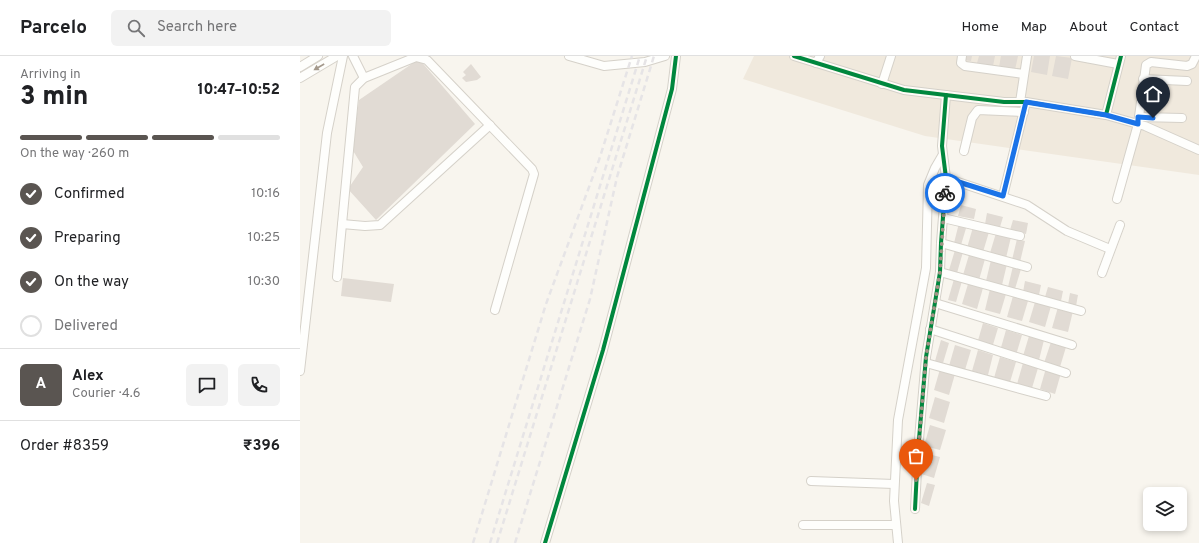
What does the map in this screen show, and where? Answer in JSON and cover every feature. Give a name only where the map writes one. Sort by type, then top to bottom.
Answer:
[{"type":"street","points":[[300,78],[337,56]]},
{"type":"street","points":[[300,371],[327,133],[343,56]]},
{"type":"street","points":[[353,56],[364,78]]},
{"type":"street","points":[[569,56],[584,58],[604,66],[645,62],[665,56]]},
{"type":"street","points":[[545,543],[603,350],[672,89],[676,56]]},
{"type":"street","points":[[794,56],[818,60],[882,84],[904,90],[1004,102],[1023,102],[1138,121],[1182,118]]},
{"type":"street","points":[[882,84],[891,56]]},
{"type":"street","points":[[962,56],[961,63],[965,66],[1024,74]]},
{"type":"street","points":[[1003,196],[1024,112],[1024,74],[1027,56]]},
{"type":"street","points":[[1076,56],[1099,58],[1118,64]]},
{"type":"street","points":[[1106,115],[1118,64],[1122,56]]},
{"type":"street","points":[[1117,199],[1138,121],[1145,67],[1148,63],[1187,66],[1192,64],[1196,56]]},
{"type":"street","points":[[300,67],[315,57]]},
{"type":"street","points":[[337,277],[355,87],[364,78],[416,57],[420,57],[427,60],[532,169],[534,174],[495,310]]},
{"type":"street","points":[[1143,79],[1187,81]]},
{"type":"street","points":[[915,509],[918,451],[926,363],[930,329],[940,272],[946,178],[942,156],[946,95]]},
{"type":"street","points":[[964,151],[972,118],[978,110],[1024,112]]},
{"type":"street","points":[[1138,121],[1199,150]]},
{"type":"street","points":[[342,224],[365,226],[380,225],[490,125]]},
{"type":"street","points":[[898,543],[894,484],[898,420],[926,268],[928,185],[942,156]]},
{"type":"street","points":[[946,178],[1028,205],[1066,231],[1110,250]]},
{"type":"street","points":[[943,218],[1020,236]]},
{"type":"street","points":[[1102,273],[1120,225]]},
{"type":"street","points":[[941,243],[1027,267]]},
{"type":"street","points":[[940,272],[1081,311]]},
{"type":"street","points":[[935,303],[1072,346]]},
{"type":"street","points":[[930,329],[1066,372]]},
{"type":"street","points":[[926,363],[1046,396]]},
{"type":"street","points":[[811,481],[894,484]]},
{"type":"street","points":[[803,525],[896,524]]},
{"type":"shaded area","points":[[754,56],[1199,56],[1199,175],[925,136],[743,79]]},
{"type":"building","points":[[964,56],[972,56],[971,61],[963,60]]},
{"type":"building","points":[[979,56],[995,56],[993,66],[977,63]]},
{"type":"building","points":[[1001,56],[1018,56],[1015,70],[999,67]]},
{"type":"building","points":[[1034,56],[1050,56],[1047,75],[1031,72]]},
{"type":"building","points":[[1056,56],[1072,58],[1068,79],[1052,76]]},
{"type":"building","points":[[419,59],[475,124],[376,220],[348,189],[363,167],[352,149],[359,100]]},
{"type":"building","points":[[471,64],[481,77],[477,80],[466,82],[462,78],[466,75],[463,72]]},
{"type":"building","points":[[961,205],[976,209],[974,219],[958,216]]},
{"type":"building","points":[[987,213],[1003,217],[1000,227],[985,224]]},
{"type":"building","points":[[1013,220],[1028,223],[1026,234],[1010,230]]},
{"type":"building","points":[[959,223],[967,225],[961,245],[954,243]]},
{"type":"building","points":[[973,227],[989,232],[983,252],[967,248]]},
{"type":"building","points":[[996,233],[1011,237],[1006,258],[990,253]]},
{"type":"building","points":[[1017,239],[1025,241],[1020,262],[1012,260]]},
{"type":"building","points":[[955,250],[963,252],[957,273],[949,270]]},
{"type":"building","points":[[969,255],[985,259],[979,280],[963,275]]},
{"type":"building","points":[[991,260],[1007,264],[1002,285],[986,281]]},
{"type":"building","points":[[1013,266],[1021,269],[1015,289],[1008,287]]},
{"type":"building","points":[[343,278],[394,284],[391,302],[341,296]]},
{"type":"building","points":[[954,279],[962,281],[956,302],[948,300]]},
{"type":"building","points":[[1025,281],[1041,285],[1039,295],[1023,292]]},
{"type":"building","points":[[968,284],[983,288],[977,309],[962,304]]},
{"type":"building","points":[[1048,287],[1063,291],[1061,301],[1045,297]]},
{"type":"building","points":[[990,289],[1006,294],[1000,314],[985,310]]},
{"type":"building","points":[[1070,293],[1078,295],[1076,306],[1068,304]]},
{"type":"building","points":[[1013,296],[1028,301],[1022,321],[1007,317]]},
{"type":"building","points":[[1035,302],[1051,306],[1045,327],[1029,322]]},
{"type":"building","points":[[1058,307],[1073,311],[1068,332],[1052,328]]},
{"type":"building","points":[[983,323],[998,328],[992,348],[977,344]]},
{"type":"building","points":[[1006,330],[1022,335],[1016,355],[1000,351]]},
{"type":"building","points":[[1029,336],[1044,340],[1039,360],[1023,356]]},
{"type":"building","points":[[941,340],[949,343],[943,363],[935,361]]},
{"type":"building","points":[[1051,342],[1066,347],[1060,367],[1044,363]]},
{"type":"building","points":[[955,345],[971,350],[965,370],[949,366]]},
{"type":"building","points":[[978,350],[993,355],[988,375],[972,371]]},
{"type":"building","points":[[1000,357],[1016,362],[1010,382],[994,378]]},
{"type":"building","points":[[1023,363],[1038,368],[1032,388],[1017,384]]},
{"type":"building","points":[[1046,368],[1061,373],[1055,394],[1040,389]]},
{"type":"building","points":[[940,369],[955,374],[949,395],[934,390]]},
{"type":"building","points":[[935,397],[950,402],[944,423],[929,418]]},
{"type":"building","points":[[930,425],[946,430],[940,450],[924,446]]},
{"type":"building","points":[[924,453],[940,457],[934,478],[918,473]]},
{"type":"building","points":[[927,483],[935,485],[929,506],[921,503]]},
{"type":"railway","points":[[473,543],[546,304],[599,160],[632,56]]},
{"type":"railway","points":[[490,543],[640,56]]},
{"type":"railway","points":[[497,543],[647,56]]},
{"type":"railway","points":[[515,543],[590,299],[617,177],[654,56]]},
{"type":"cycle path","points":[[545,543],[603,350],[672,89],[676,56]]},
{"type":"cycle path","points":[[794,56],[904,90],[1004,102],[1026,102],[1106,115],[1121,56]]},
{"type":"cycle path","points":[[915,509],[926,357],[940,272],[946,178],[942,146],[946,95]]},
{"type":"way so far","points":[[916,480],[926,357],[940,272],[945,193]]},
{"type":"route","points":[[945,193],[946,178],[1003,196],[1026,102],[1106,115],[1138,124],[1138,117],[1153,118]]}]
